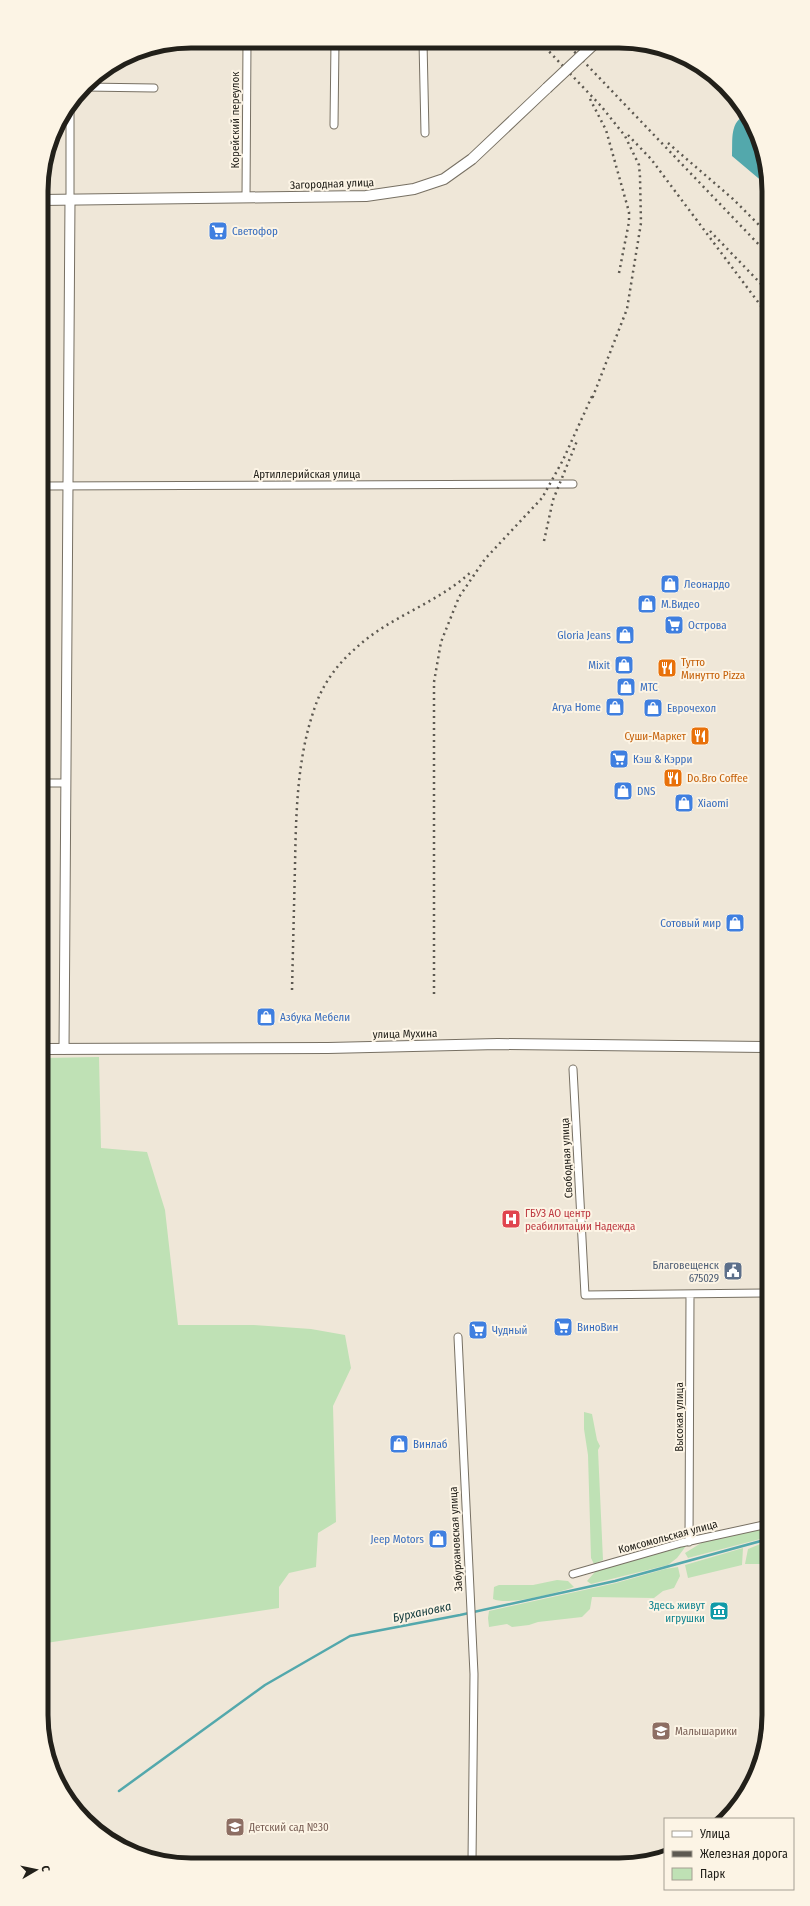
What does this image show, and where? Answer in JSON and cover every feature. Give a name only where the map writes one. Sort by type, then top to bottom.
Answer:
[{"type":"main road","name":"Загородная улица","points":[[48,200],[366,196],[414,189],[444,179],[472,159],[590,48]]},
{"type":"main road","name":"улица Мухина","points":[[48,1049],[328,1048],[498,1044],[762,1047]]},
{"type":"street","name":"Корейский переулок","points":[[246,198],[247,48]]},
{"type":"street","points":[[334,125],[335,48]]},
{"type":"street","points":[[423,48],[424,133]]},
{"type":"street","points":[[93,87],[154,88]]},
{"type":"street","points":[[64,1049],[70,114]]},
{"type":"street","name":"Артиллерийская улица","points":[[48,486],[573,484]]},
{"type":"street","points":[[48,782],[66,783]]},
{"type":"street","name":"Свободная улица","points":[[573,1069],[585,1295],[690,1294]]},
{"type":"street","points":[[690,1294],[762,1292]]},
{"type":"street","name":"Высокая улица","points":[[689,1542],[690,1294]]},
{"type":"street","name":"Забурхановская улица","points":[[458,1337],[475,1692],[472,1858]]},
{"type":"street","name":"Комсомольская улица","points":[[573,1574],[689,1542],[762,1525]]},
{"type":"green space","points":[[99,1057],[101,1148],[147,1152],[165,1210],[178,1325],[254,1325],[311,1329],[345,1335],[351,1368],[333,1406],[336,1522],[318,1533],[316,1567],[289,1573],[279,1587],[279,1608],[48,1643],[48,1058]]},
{"type":"green space","points":[[584,1412],[592,1414],[597,1440],[600,1446],[598,1450],[603,1560],[594,1564],[591,1558],[588,1455],[584,1429]]},
{"type":"green space","points":[[762,1528],[762,1539],[688,1558],[685,1553],[706,1540],[740,1534]]},
{"type":"green space","points":[[762,1543],[762,1573],[760,1564],[745,1564],[748,1549]]},
{"type":"green space","points":[[672,1544],[686,1546],[677,1558],[668,1565],[591,1584],[587,1581],[601,1565],[627,1558],[636,1560],[662,1552]]},
{"type":"green space","points":[[743,1548],[742,1565],[688,1578],[685,1565]]},
{"type":"green space","points":[[678,1567],[680,1576],[674,1588],[663,1591],[654,1598],[592,1597],[590,1609],[582,1617],[538,1622],[529,1625],[512,1627],[507,1624],[489,1627],[489,1611],[616,1583],[665,1569]]},
{"type":"green space","points":[[557,1580],[568,1581],[574,1587],[521,1600],[500,1601],[493,1599],[494,1587],[499,1585],[533,1585]]},
{"type":"water","points":[[741,117],[751,136],[757,154],[762,181],[732,156],[733,132]]},
{"type":"waterway","name":"Бурхановка","points":[[119,1791],[265,1685],[350,1636],[460,1615],[615,1581],[762,1541]]},
{"type":"railway","points":[[546,48],[601,106],[625,136],[639,165],[641,223],[627,309],[592,399]]},
{"type":"railway","points":[[571,48],[762,248]]},
{"type":"railway","points":[[590,99],[606,130],[629,212],[629,222],[619,273]]},
{"type":"railway","points":[[628,135],[651,159],[762,307]]},
{"type":"railway","points":[[668,143],[733,199],[762,228]]},
{"type":"railway","points":[[710,231],[762,285]]},
{"type":"railway","points":[[434,994],[434,682],[441,642],[459,597],[485,559],[542,498],[563,460],[593,394]]},
{"type":"railway","points":[[544,541],[553,500],[577,441]]},
{"type":"railway","points":[[292,990],[296,826],[299,785],[304,745],[318,699],[326,683],[337,667],[349,654],[369,637],[398,618],[444,592],[472,571]]},
{"type":"place","name":"Светофор","points":[[218,231]]},
{"type":"place","name":"Леонардо","points":[[670,584]]},
{"type":"place","name":"М.Видео","points":[[647,604]]},
{"type":"place","name":"Острова","points":[[674,625]]},
{"type":"place","name":"Gloria Jeans","points":[[625,635]]},
{"type":"place","name":"Mixit","points":[[624,665]]},
{"type":"place","name":"Тутто Минутто Pizza","points":[[667,668]]},
{"type":"place","name":"МТС","points":[[626,687]]},
{"type":"place","name":"Arya Home","points":[[615,707]]},
{"type":"place","name":"Еврочехол","points":[[653,708]]},
{"type":"place","name":"Суши-Маркет","points":[[700,736]]},
{"type":"place","name":"Кэш & Кэрри","points":[[619,759]]},
{"type":"place","name":"Do.Bro Coffee","points":[[673,778]]},
{"type":"place","name":"DNS","points":[[623,791]]},
{"type":"place","name":"Xiaomi","points":[[684,803]]},
{"type":"place","name":"Сотовый мир","points":[[735,923]]},
{"type":"place","name":"Азбука Мебели","points":[[266,1017]]},
{"type":"place","name":"ГБУЗ АО центр реабилитации Надежда","points":[[511,1219]]},
{"type":"place","name":"Благовещенск 675029","points":[[733,1271]]},
{"type":"place","name":"ВиноВин","points":[[563,1327]]},
{"type":"place","name":"Чудный","points":[[478,1330]]},
{"type":"place","name":"Винлаб","points":[[399,1444]]},
{"type":"place","name":"Jeep Motors","points":[[438,1539]]},
{"type":"place","name":"Здесь живут игрушки","points":[[719,1611]]},
{"type":"place","name":"Малышарики","points":[[661,1731]]},
{"type":"place","name":"Детский сад №30","points":[[235,1827]]}]
